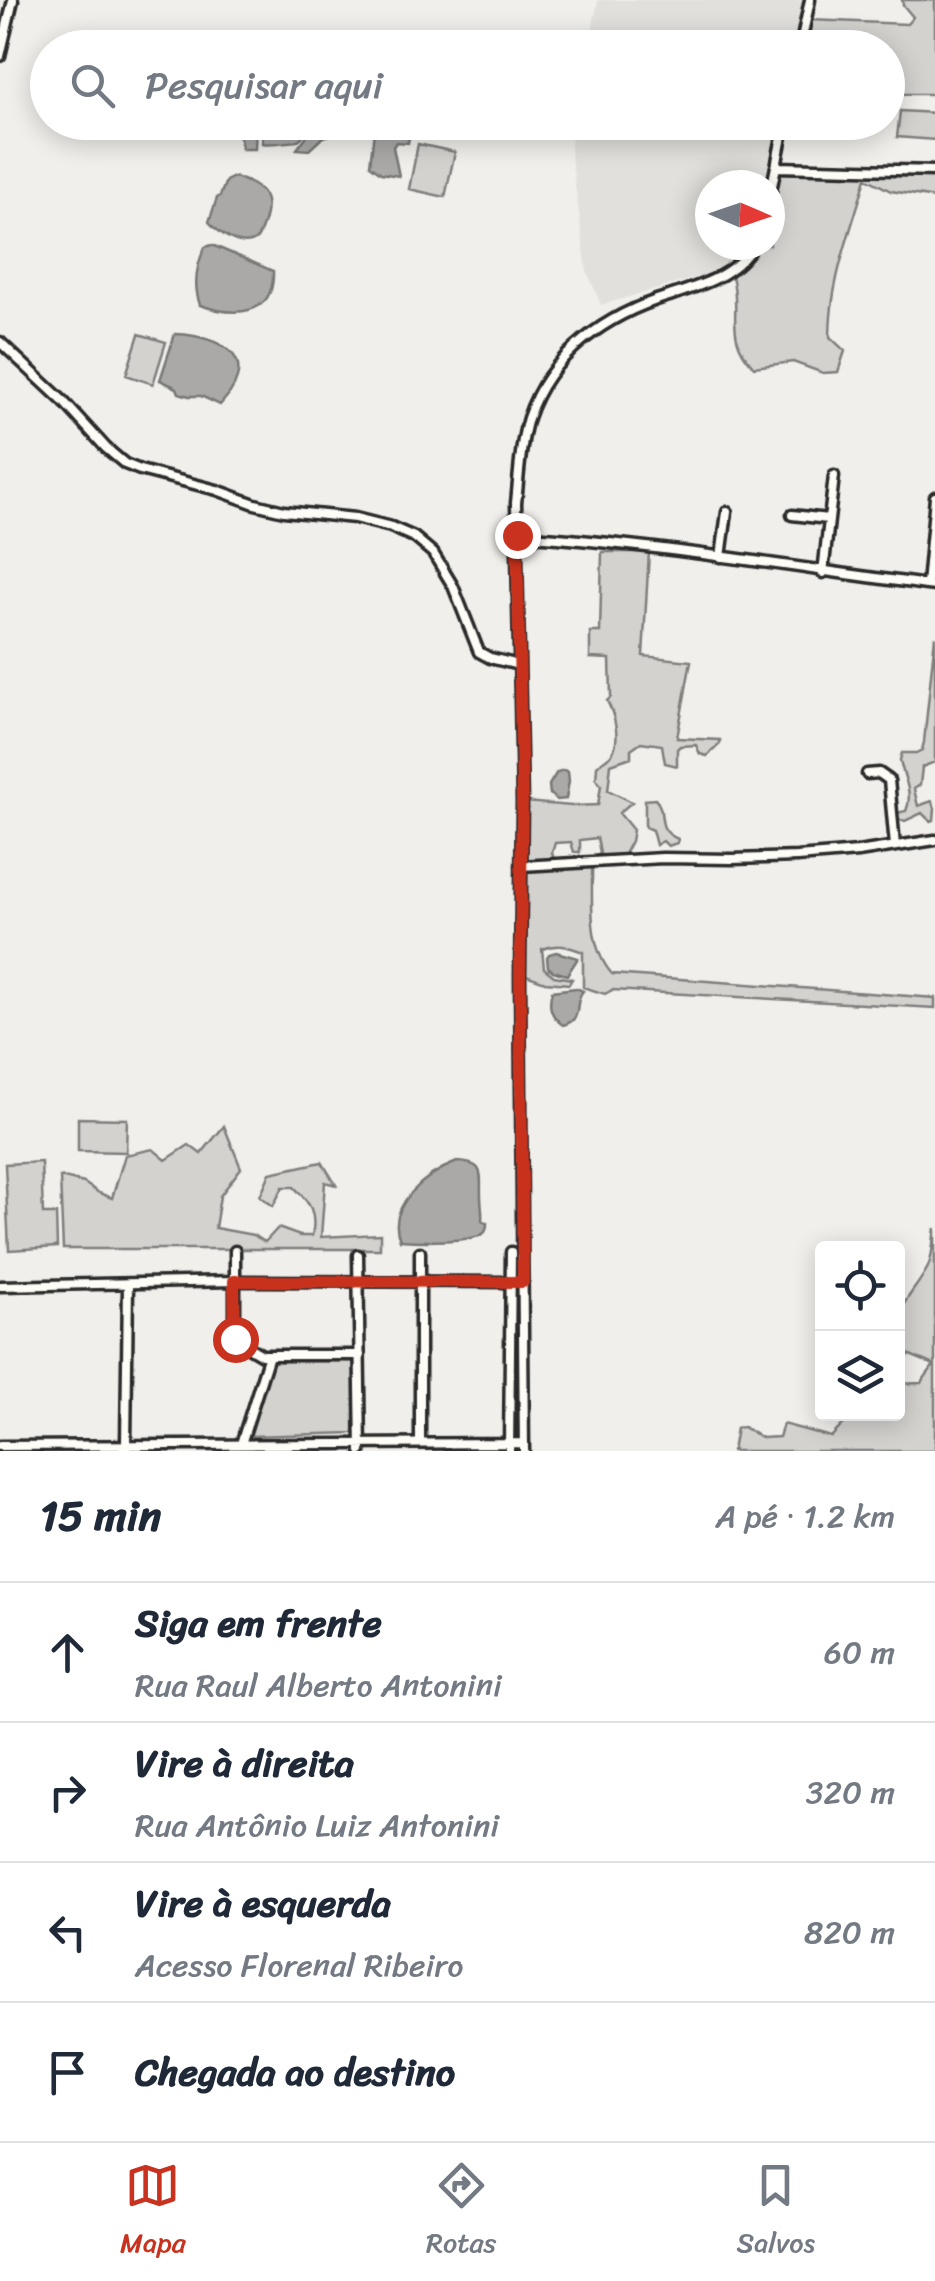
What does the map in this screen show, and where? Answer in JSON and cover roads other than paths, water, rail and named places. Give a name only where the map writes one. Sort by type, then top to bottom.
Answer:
[{"type":"street","points":[[0,56],[13,0]]},
{"type":"street","points":[[804,30],[810,0]]},
{"type":"street","points":[[775,170],[781,140]]},
{"type":"street","points":[[776,167],[935,171]]},
{"type":"street","points":[[0,1446],[361,1447],[420,1443],[524,1447],[516,503],[521,454],[528,419],[548,379],[564,358],[621,314],[693,289],[727,272],[741,260]]},
{"type":"street","points":[[0,342],[125,464],[255,504],[354,518],[414,537],[433,553],[453,586],[479,652],[519,665]]},
{"type":"street","points":[[823,572],[834,476]]},
{"type":"street","points":[[517,535],[596,540],[931,586],[935,497]]},
{"type":"street","points":[[721,557],[726,512]]},
{"type":"street","points":[[792,514],[828,519]]},
{"type":"street","points":[[868,774],[879,773],[888,780],[895,846]]},
{"type":"street","points":[[520,866],[624,859],[797,857],[935,840]]},
{"type":"street","points":[[235,1251],[235,1339],[262,1355],[360,1355]]},
{"type":"street","points":[[420,1252],[420,1443]]},
{"type":"street","points":[[509,1447],[511,1252]]},
{"type":"street","points":[[358,1254],[361,1447]]},
{"type":"street","points":[[0,1286],[234,1281],[523,1282]]},
{"type":"street","points":[[126,1445],[128,1284]]},
{"type":"street","points":[[241,1444],[269,1355]]}]
